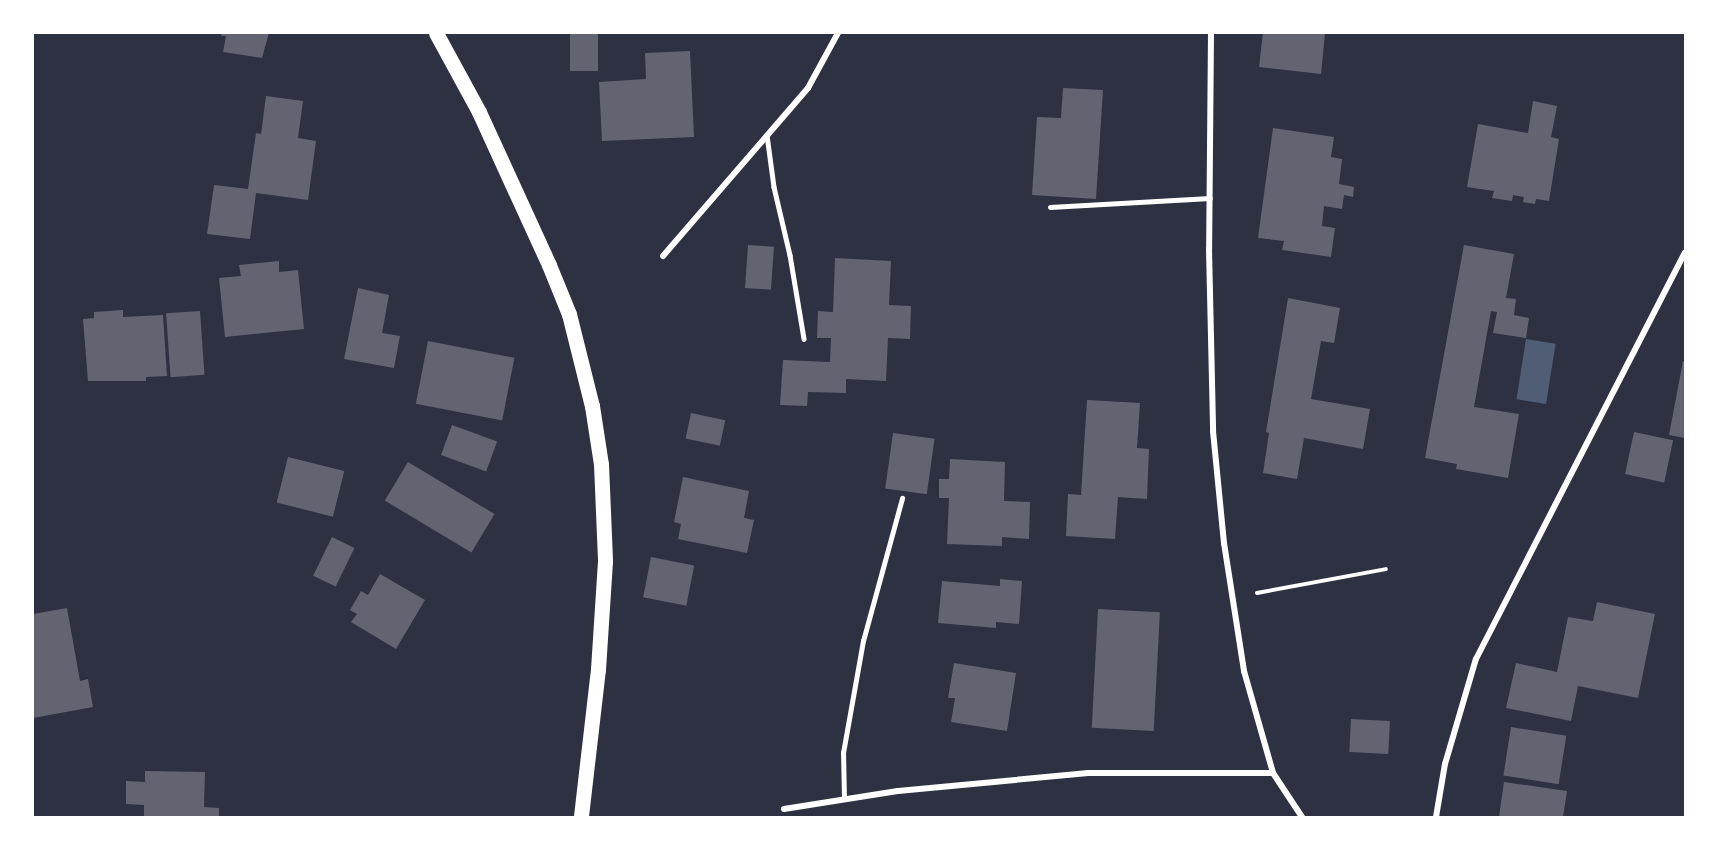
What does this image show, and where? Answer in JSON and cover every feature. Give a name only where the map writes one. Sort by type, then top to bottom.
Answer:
[{"type":"main road","points":[[436,33],[479,112],[549,265],[569,314],[592,406],[601,464],[605,561],[598,669],[580,817]]},
{"type":"street","points":[[663,256],[808,88],[838,33]]},
{"type":"street","points":[[1211,33],[1209,198],[1213,432],[1224,543],[1244,671],[1273,773],[1302,817]]},
{"type":"street","points":[[1436,817],[1445,764],[1476,659],[1685,253]]},
{"type":"street","points":[[784,809],[898,791],[1088,773],[1273,773]]},
{"type":"lane","points":[[767,135],[774,187],[790,255],[804,339]]},
{"type":"lane","points":[[1050,207],[1209,198]]},
{"type":"lane","points":[[844,799],[843,753],[863,641],[902,498]]},
{"type":"path","points":[[1233,598],[1386,569]]},
{"type":"water","points":[[1526,339],[1556,344],[1546,404],[1516,399]]},
{"type":"building","points":[[222,33],[269,33],[262,58],[223,52],[226,36],[221,36]]},
{"type":"building","points":[[570,33],[598,33],[598,71],[570,71]]},
{"type":"building","points":[[1263,33],[1325,33],[1321,74],[1259,67]]},
{"type":"building","points":[[690,51],[694,137],[602,141],[599,82],[646,79],[645,53]]},
{"type":"building","points":[[1063,88],[1103,90],[1096,199],[1032,195],[1037,117],[1061,118]]},
{"type":"building","points":[[266,96],[303,101],[298,138],[316,141],[308,200],[256,193],[250,239],[207,234],[214,185],[248,189],[256,133],[261,134]]},
{"type":"building","points":[[1533,101],[1557,106],[1551,137],[1559,139],[1549,201],[1536,199],[1535,204],[1523,202],[1524,197],[1513,195],[1512,201],[1492,198],[1494,191],[1467,187],[1478,124],[1528,133]]},
{"type":"building","points":[[1273,128],[1334,137],[1331,157],[1342,159],[1339,184],[1354,187],[1353,197],[1344,195],[1342,209],[1324,206],[1322,226],[1335,228],[1331,257],[1282,250],[1284,241],[1258,238]]},
{"type":"building","points":[[748,245],[774,247],[771,290],[745,288]]},
{"type":"building","points":[[1464,245],[1514,254],[1506,298],[1516,299],[1514,315],[1529,318],[1526,338],[1493,333],[1497,312],[1491,311],[1474,407],[1519,414],[1508,478],[1456,469],[1457,464],[1425,458]]},
{"type":"building","points":[[835,258],[891,261],[889,305],[911,306],[910,339],[888,338],[886,381],[846,379],[846,393],[808,392],[807,406],[780,405],[783,360],[830,362],[831,338],[817,338],[818,311],[833,312]]},
{"type":"building","points":[[279,261],[279,272],[298,270],[304,329],[225,337],[219,278],[241,276],[239,265]]},
{"type":"building","points":[[358,288],[389,295],[382,333],[400,336],[394,368],[344,359]]},
{"type":"building","points":[[1288,298],[1340,308],[1334,343],[1321,341],[1311,399],[1370,409],[1363,449],[1304,438],[1297,479],[1263,473],[1269,433],[1266,432]]},
{"type":"building","points":[[123,310],[123,317],[163,315],[167,376],[146,377],[146,381],[88,381],[83,319],[94,318],[94,312]]},
{"type":"building","points":[[200,311],[204,375],[171,377],[166,313]]},
{"type":"building","points":[[428,341],[514,358],[502,421],[416,404]]},
{"type":"building","points":[[1683,361],[1685,362],[1685,438],[1669,435]]},
{"type":"building","points":[[1087,400],[1140,403],[1137,448],[1149,449],[1147,499],[1118,497],[1115,539],[1066,536],[1068,494],[1081,495]]},
{"type":"building","points":[[691,413],[725,420],[720,446],[686,438]]},
{"type":"building","points":[[452,425],[497,441],[486,471],[441,455]]},
{"type":"building","points":[[1634,432],[1673,440],[1664,482],[1625,474]]},
{"type":"building","points":[[893,433],[935,439],[927,494],[885,488]]},
{"type":"building","points":[[288,457],[344,471],[333,517],[277,503]]},
{"type":"building","points":[[950,459],[1005,462],[1004,501],[1030,502],[1029,539],[1002,537],[1002,546],[947,544],[949,498],[939,498],[939,479],[949,479]]},
{"type":"building","points":[[408,462],[495,514],[471,553],[385,501]]},
{"type":"building","points":[[683,477],[749,491],[744,518],[754,520],[747,553],[678,539],[681,524],[674,522]]},
{"type":"building","points":[[332,537],[354,548],[336,587],[313,576]]},
{"type":"building","points":[[651,557],[694,565],[686,606],[643,597]]},
{"type":"building","points":[[380,574],[425,600],[396,649],[351,622],[357,614],[350,610],[361,591],[368,595]]},
{"type":"building","points":[[1000,579],[1022,581],[1019,624],[996,622],[996,628],[938,623],[942,581],[1000,586]]},
{"type":"building","points":[[1597,602],[1655,614],[1638,698],[1578,686],[1571,721],[1506,708],[1516,663],[1557,672],[1568,617],[1593,621]]},
{"type":"building","points":[[67,608],[80,681],[88,679],[93,707],[33,718],[33,614]]},
{"type":"building","points":[[1098,609],[1160,612],[1154,731],[1092,728]]},
{"type":"building","points":[[954,663],[1016,673],[1007,731],[951,722],[955,698],[948,698]]},
{"type":"building","points":[[1351,719],[1390,721],[1388,754],[1349,752]]},
{"type":"building","points":[[1511,727],[1566,736],[1559,784],[1503,775]]},
{"type":"building","points":[[145,771],[205,772],[204,807],[219,808],[219,817],[144,817],[144,805],[126,804],[126,781],[145,782]]},
{"type":"building","points":[[1504,782],[1567,791],[1563,817],[1499,817]]}]
